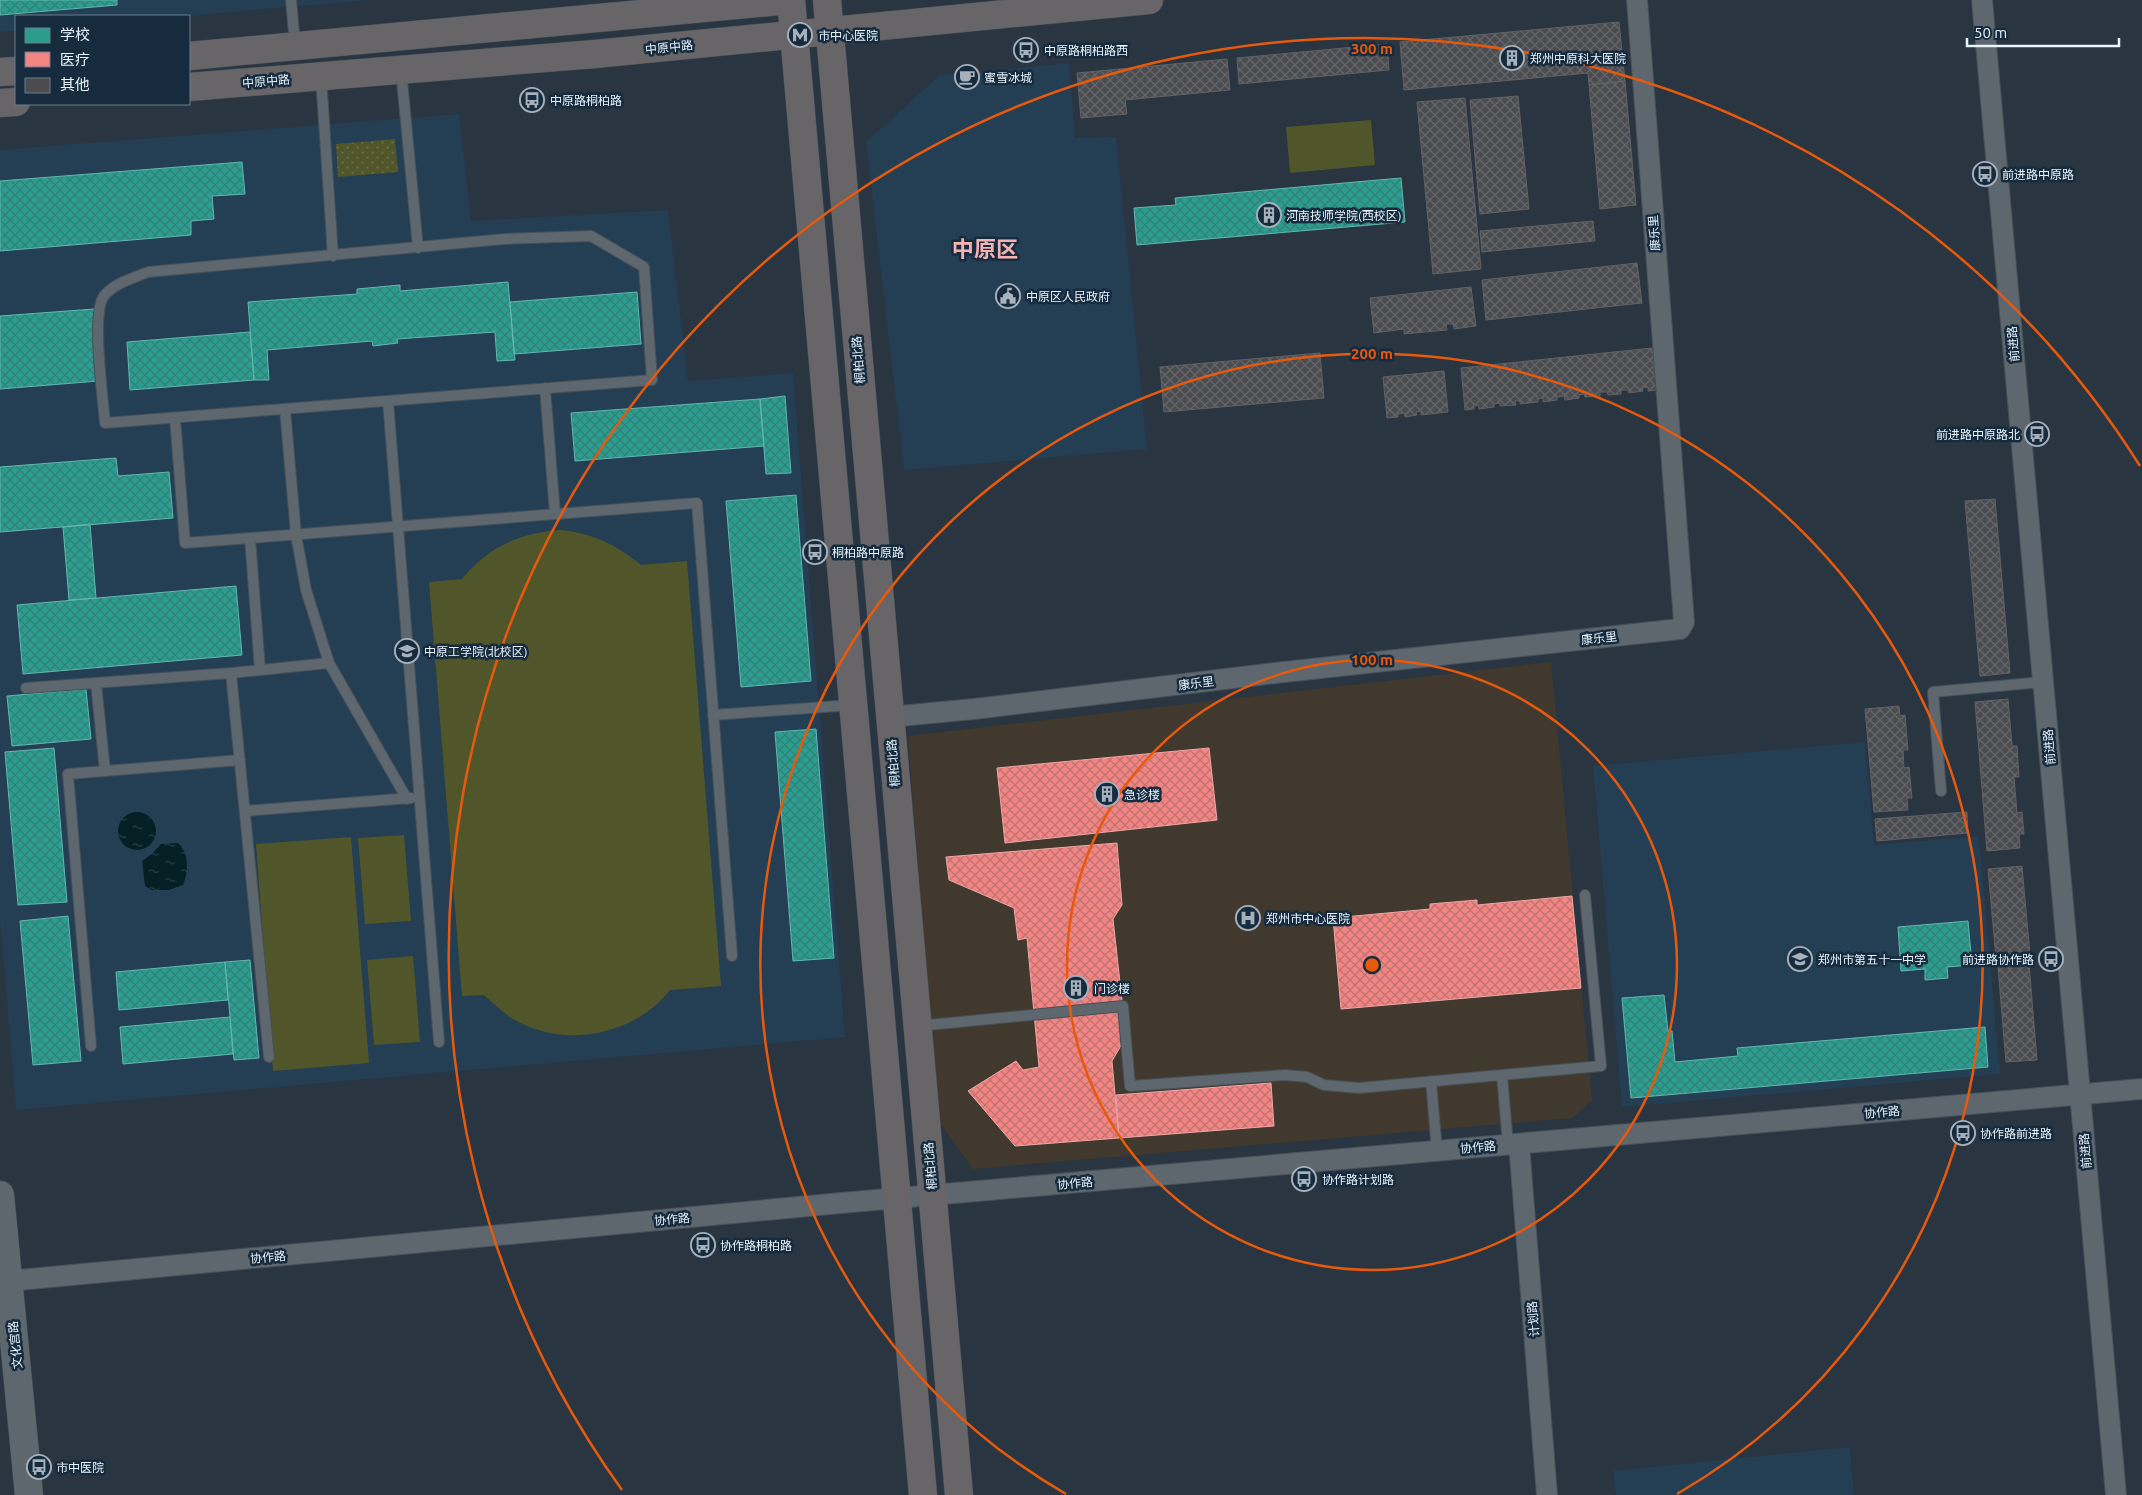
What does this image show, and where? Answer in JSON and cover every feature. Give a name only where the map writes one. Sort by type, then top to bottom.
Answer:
[{"type":"main road","points":[[190,56],[791,0],[923,1495]]},
{"type":"main road","name":"桐柏北路","points":[[827,0],[959,1495]]},
{"type":"main road","name":"中原中路","points":[[190,87],[401,70],[1149,0]]},
{"type":"main road","points":[[0,72],[15,71]]},
{"type":"main road","points":[[0,103],[15,102]]},
{"type":"street","name":"康乐里","points":[[889,717],[1680,629],[1684,622],[1637,0]]},
{"type":"street","name":"前进路","points":[[1982,0],[2116,1495]]},
{"type":"street","name":"协作路","points":[[8,1281],[896,1198],[2142,1089]]},
{"type":"street","name":"计划路","points":[[1513,1144],[1547,1495]]},
{"type":"street","name":"文化宫路","points":[[0,1195],[29,1495]]},
{"type":"lane","points":[[291,0],[295,47]]},
{"type":"lane","points":[[401,70],[418,248]]},
{"type":"lane","points":[[321,76],[333,256]]},
{"type":"lane","points":[[592,236],[644,267],[652,380],[105,423],[98,326],[99,307],[103,296],[118,284],[148,272],[418,248],[504,239],[592,236]]},
{"type":"lane","points":[[545,388],[555,514]]},
{"type":"lane","points":[[388,401],[439,1042]]},
{"type":"lane","points":[[285,409],[296,535],[306,590],[329,663],[407,799]]},
{"type":"lane","points":[[175,418],[185,543],[697,503],[732,956]]},
{"type":"lane","points":[[250,538],[260,670]]},
{"type":"lane","points":[[26,688],[231,673],[329,663]]},
{"type":"lane","points":[[231,673],[269,1057]]},
{"type":"lane","points":[[1941,791],[1932,692],[2043,682]]},
{"type":"lane","points":[[96,683],[105,771]]},
{"type":"lane","points":[[713,715],[852,705]]},
{"type":"lane","points":[[91,1046],[68,774],[240,760]]},
{"type":"lane","points":[[245,811],[420,798]]},
{"type":"lane","points":[[917,1026],[1123,1006],[1130,1086],[1286,1076],[1307,1077],[1324,1085],[1359,1088],[1601,1066],[1585,895]]},
{"type":"lane","points":[[1502,1075],[1513,1144]]},
{"type":"lane","points":[[1431,1081],[1437,1151]]},
{"type":"shaded area","points":[[0,0],[371,0],[190,16],[15,15],[15,31],[0,32]]},
{"type":"shaded area","name":"中原区人民政府","points":[[1069,63],[1075,138],[1116,137],[1147,449],[904,470],[866,142],[940,75]]},
{"type":"shaded area","name":"中原工学院(北校区)","points":[[459,114],[471,221],[668,210],[688,381],[793,373],[845,1037],[16,1110],[0,920],[0,150]]},
{"type":"shaded area","name":"郑州市中心医院","points":[[1551,662],[1592,1100],[1572,1118],[973,1169],[937,1119],[908,736]]},
{"type":"shaded area","name":"郑州市第五十一中学","points":[[1865,742],[1874,845],[1979,836],[2000,1074],[1622,1107],[1593,766]]},
{"type":"shaded area","points":[[1850,1447],[1854,1495],[1616,1495],[1613,1471]]},
{"type":"green space","points":[[1371,120],[1375,165],[1290,173],[1286,127]]},
{"type":"green space","points":[[395,139],[398,172],[338,177],[336,144]]},
{"type":"green space","points":[[562,530],[584,534],[614,546],[641,565],[687,561],[721,986],[670,990],[655,1006],[637,1018],[618,1027],[597,1033],[576,1035],[554,1034],[533,1028],[513,1019],[484,995],[462,996],[429,582],[462,579],[483,558],[506,543],[533,534]]},
{"type":"green space","points":[[404,835],[411,921],[365,924],[358,838]]},
{"type":"green space","points":[[351,837],[369,1063],[273,1071],[256,844]]},
{"type":"green space","points":[[413,956],[420,1042],[374,1045],[367,960]]},
{"type":"water","points":[[137,812],[151,817],[156,831],[151,845],[137,850],[123,845],[118,831],[123,817]]},
{"type":"water","points":[[178,843],[182,847],[187,863],[183,885],[169,890],[151,890],[145,886],[142,861],[161,844]]},
{"type":"building: 学校","points":[[0,0],[117,0],[117,5],[0,15]]},
{"type":"building: 学校","points":[[242,162],[245,194],[212,196],[214,219],[191,221],[191,235],[0,251],[0,181]]},
{"type":"building: 学校","name":"河南技师学院(西校区)","points":[[1401,178],[1405,222],[1137,245],[1134,208],[1176,205],[1175,198]]},
{"type":"building: 学校","points":[[508,282],[515,360],[497,361],[495,332],[397,339],[398,343],[373,346],[372,341],[267,350],[269,380],[254,380],[248,302],[357,294],[357,289],[400,285],[400,291]]},
{"type":"building: 学校","points":[[637,292],[641,344],[514,354],[510,302]]},
{"type":"building: 学校","points":[[94,309],[99,381],[0,389],[0,316]]},
{"type":"building: 学校","points":[[250,332],[254,380],[130,390],[127,342]]},
{"type":"building: 学校","points":[[785,396],[791,473],[766,474],[760,399]]},
{"type":"building: 学校","points":[[760,399],[764,446],[575,461],[571,413]]},
{"type":"building: 学校","points":[[116,458],[118,476],[169,472],[173,518],[0,532],[0,467]]},
{"type":"building: 学校","points":[[796,495],[811,681],[741,687],[726,501]]},
{"type":"building: 学校","points":[[90,524],[96,598],[69,600],[63,527]]},
{"type":"building: 学校","points":[[236,586],[242,655],[23,674],[17,605]]},
{"type":"building: 学校","points":[[86,689],[91,739],[12,746],[7,696]]},
{"type":"building: 学校","points":[[816,729],[834,958],[793,961],[775,732]]},
{"type":"building: 学校","points":[[54,748],[67,902],[18,905],[5,752]]},
{"type":"building: 学校","points":[[68,916],[81,1061],[33,1065],[20,921]]},
{"type":"building: 学校","points":[[1968,921],[1972,965],[1947,967],[1948,978],[1925,980],[1925,969],[1901,971],[1898,927]]},
{"type":"building: 学校","points":[[250,960],[259,1058],[234,1060],[225,962]]},
{"type":"building: 学校","points":[[225,962],[228,1000],[119,1010],[116,972]]},
{"type":"building: 学校","points":[[1664,995],[1668,1031],[1672,1031],[1675,1062],[1738,1056],[1737,1048],[1985,1027],[1988,1067],[1631,1098],[1622,998]]},
{"type":"building: 学校","points":[[230,1017],[233,1054],[123,1064],[120,1027]]},
{"type":"building: 医疗","name":"急诊楼","points":[[1209,748],[1217,820],[1005,843],[997,768]]},
{"type":"building: 医疗","name":"门诊楼","points":[[1117,843],[1122,905],[1113,919],[1126,1037],[1112,1061],[1119,1138],[1015,1146],[968,1091],[1016,1061],[1023,1070],[1039,1067],[1027,938],[1018,940],[1014,908],[949,880],[946,857]]},
{"type":"building: 医疗","points":[[1572,896],[1581,988],[1341,1009],[1333,918],[1430,909],[1430,904],[1477,900],[1477,905]]},
{"type":"building: 医疗","points":[[1271,1083],[1274,1126],[1119,1138],[1116,1095]]},
{"type":"building: 其他","name":"郑州中原科大医院","points":[[1619,22],[1625,81],[1589,85],[1588,73],[1404,90],[1400,42]]},
{"type":"building: 其他","points":[[1387,44],[1389,70],[1239,84],[1237,58]]},
{"type":"building: 其他","points":[[1227,59],[1230,90],[1125,100],[1127,114],[1081,118],[1077,73]]},
{"type":"building: 其他","points":[[1625,81],[1636,205],[1600,209],[1589,85]]},
{"type":"building: 其他","points":[[1518,96],[1529,209],[1480,214],[1470,100]]},
{"type":"building: 其他","points":[[1465,98],[1481,269],[1433,274],[1417,102]]},
{"type":"building: 其他","points":[[1593,221],[1595,241],[1482,252],[1480,231]]},
{"type":"building: 其他","points":[[1637,263],[1642,303],[1486,320],[1482,280]]},
{"type":"building: 其他","points":[[1471,287],[1476,326],[1454,329],[1453,324],[1446,324],[1447,330],[1404,334],[1404,329],[1374,333],[1370,298]]},
{"type":"building: 其他","points":[[1652,348],[1657,390],[1648,391],[1648,387],[1642,388],[1643,391],[1629,393],[1628,390],[1621,390],[1621,394],[1608,395],[1607,392],[1600,392],[1600,396],[1585,397],[1584,394],[1579,395],[1579,398],[1565,400],[1564,396],[1557,397],[1557,400],[1543,402],[1543,398],[1538,399],[1538,402],[1520,404],[1520,401],[1515,401],[1516,405],[1500,406],[1500,403],[1494,404],[1494,407],[1479,409],[1478,405],[1474,406],[1474,409],[1465,410],[1461,368]]},
{"type":"building: 其他","points":[[1320,353],[1324,398],[1164,412],[1160,367]]},
{"type":"building: 其他","points":[[1444,371],[1448,412],[1421,415],[1421,411],[1416,412],[1417,415],[1405,417],[1404,413],[1398,414],[1398,417],[1387,418],[1383,377]]},
{"type":"building: 其他","points":[[1995,499],[2010,673],[1980,676],[1965,501]]},
{"type":"building: 其他","points":[[2008,699],[2012,746],[2017,746],[2019,777],[2014,777],[2017,813],[2022,812],[2024,834],[2019,834],[2020,848],[1987,851],[1975,702]]},
{"type":"building: 其他","points":[[1899,706],[1900,716],[1905,715],[1908,750],[1903,750],[1904,768],[1909,767],[1912,798],[1907,798],[1908,810],[1874,812],[1865,709]]},
{"type":"building: 其他","points":[[1967,812],[1968,833],[1877,841],[1875,819]]},
{"type":"building: 其他","points":[[2022,866],[2030,955],[1996,958],[1988,869]]},
{"type":"building: 其他","points":[[2029,964],[2037,1060],[2006,1062],[1998,967]]},
{"type":"place","name":"市中心医院","points":[[800,35]]},
{"type":"place","name":"中原路桐柏路西","points":[[1026,50]]},
{"type":"place","name":"郑州中原科大医院","points":[[1512,58]]},
{"type":"place","name":"蜜雪冰城","points":[[967,77]]},
{"type":"place","name":"中原路桐柏路","points":[[532,100]]},
{"type":"place","name":"前进路中原路","points":[[1985,174]]},
{"type":"place","name":"河南技师学院(西校区)","points":[[1269,215]]},
{"type":"place","name":"中原区人民政府","points":[[1008,296]]},
{"type":"place","name":"前进路中原路北","points":[[2037,434]]},
{"type":"place","name":"桐柏路中原路","points":[[815,552]]},
{"type":"place","name":"中原工学院(北校区)","points":[[407,651]]},
{"type":"place","name":"急诊楼","points":[[1107,794]]},
{"type":"place","name":"郑州市中心医院","points":[[1248,918]]},
{"type":"place","name":"郑州市第五十一中学","points":[[1800,959]]},
{"type":"place","name":"前进路协作路","points":[[2051,959]]},
{"type":"place","name":"门诊楼","points":[[1076,988]]},
{"type":"place","name":"协作路前进路","points":[[1963,1133]]},
{"type":"place","name":"协作路计划路","points":[[1304,1179]]},
{"type":"place","name":"协作路桐柏路","points":[[703,1245]]},
{"type":"place","name":"市中医院","points":[[39,1467]]},
{"type":"district","name":"中原区","points":[[985,248]]}]
